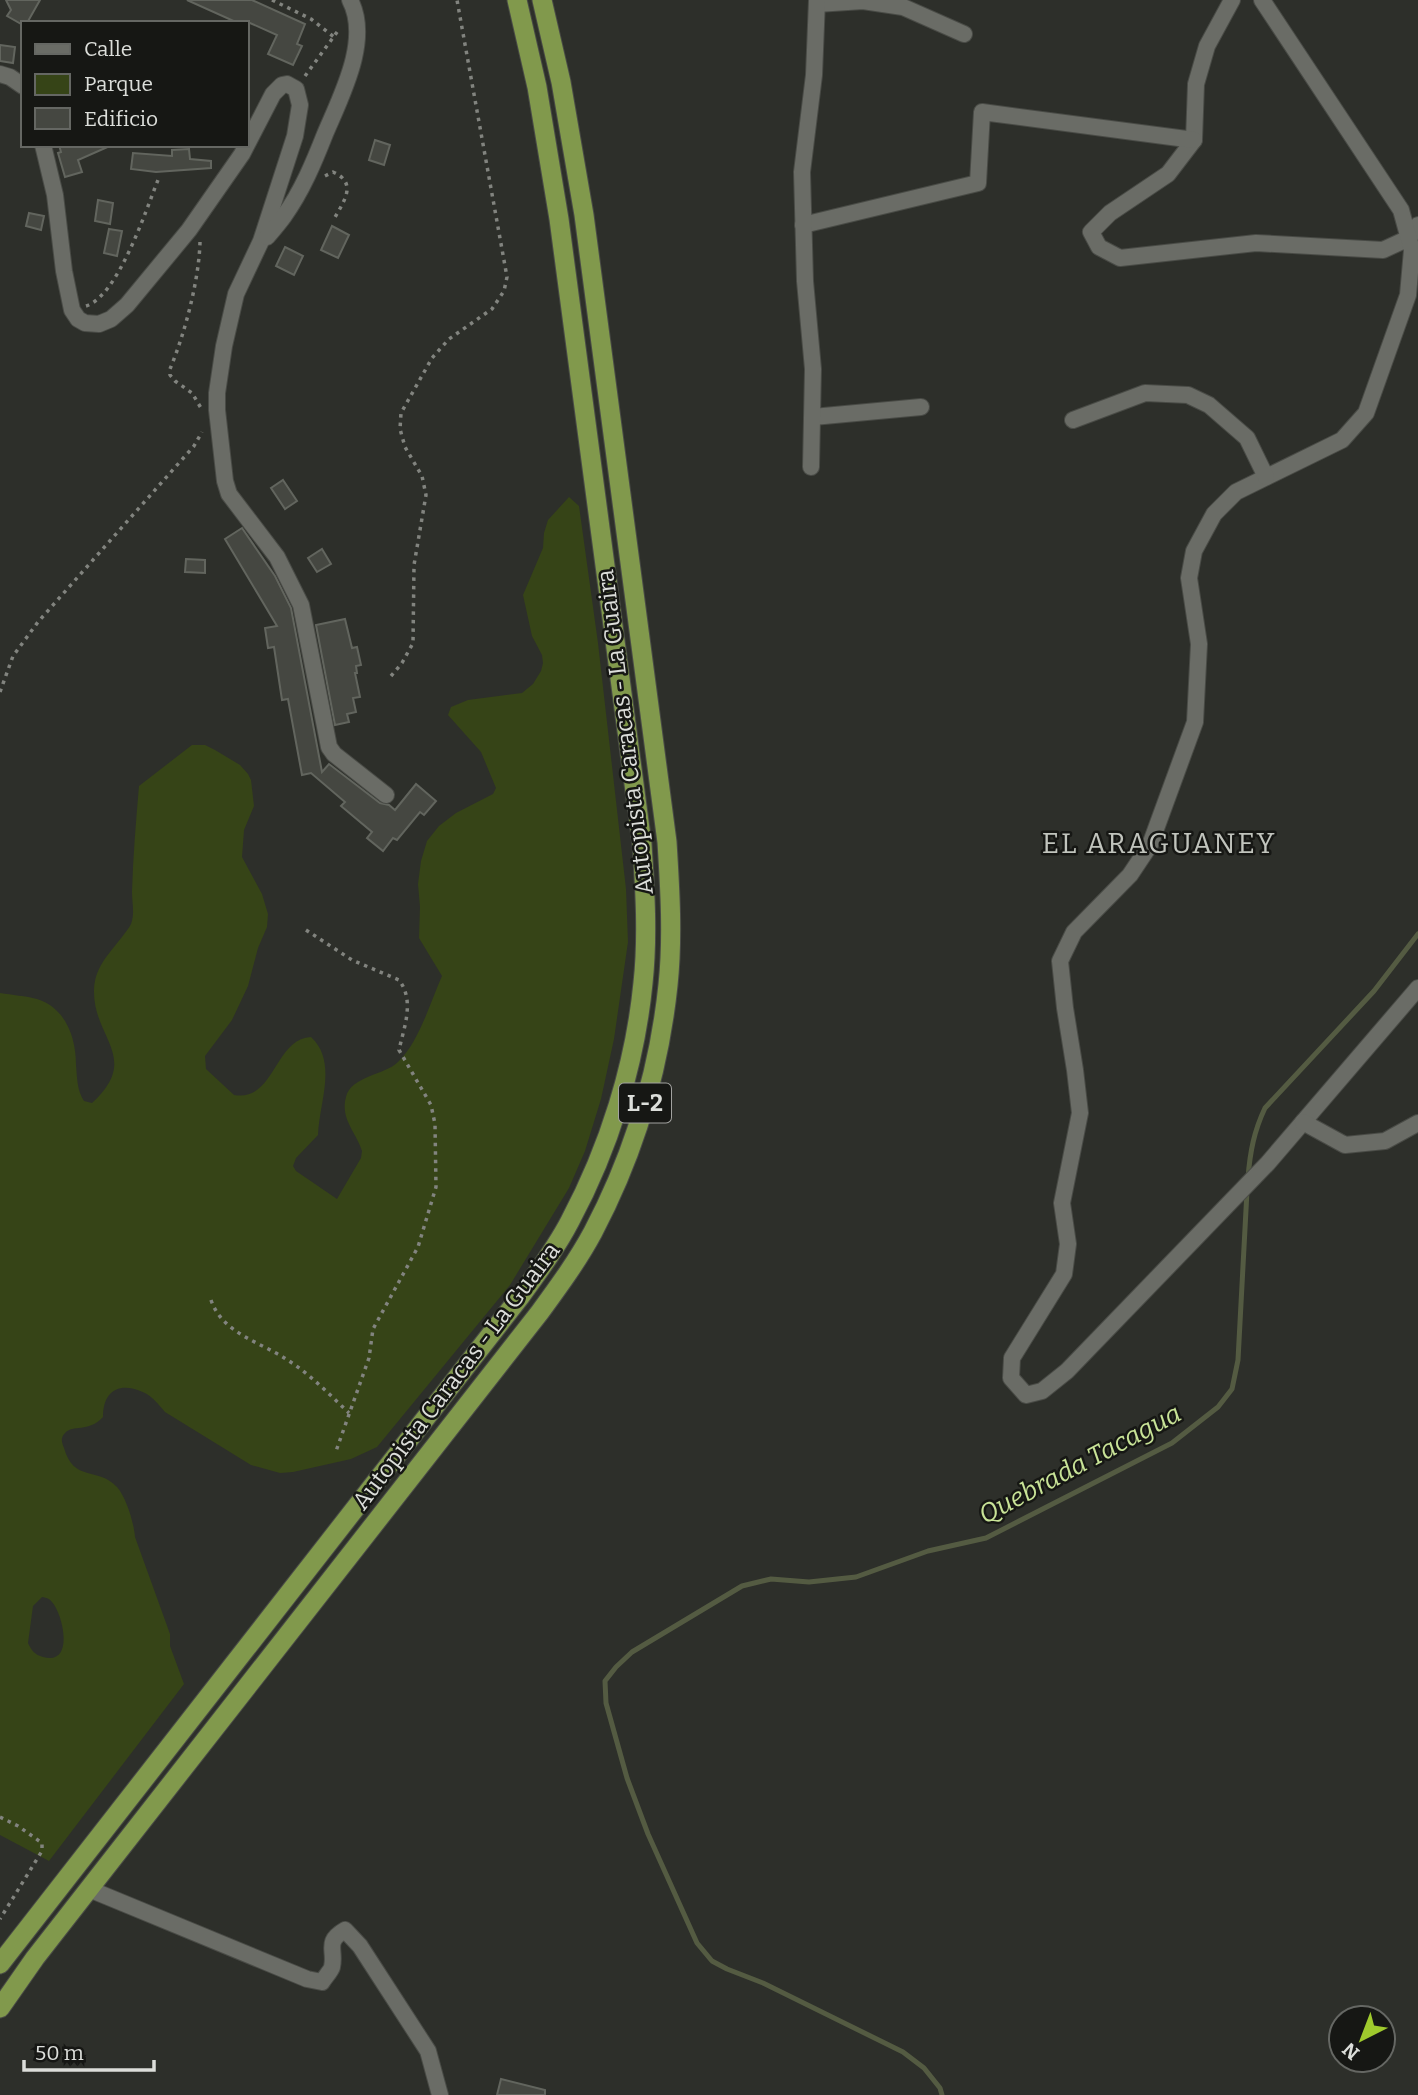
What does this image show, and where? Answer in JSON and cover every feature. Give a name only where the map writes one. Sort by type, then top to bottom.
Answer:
[{"type":"highway","name":"Autopista Caracas - La Guaira","points":[[0,1964],[547,1259],[570,1222],[606,1140],[626,1076],[644,980],[645,883],[642,844],[559,219],[537,87],[517,0]]},
{"type":"highway","name":"Autopista Caracas - La Guaira","points":[[0,2008],[35,1958],[524,1334],[568,1273],[592,1234],[614,1189],[644,1107],[656,1059],[668,982],[670,883],[667,842],[584,215],[561,82],[542,0]]},
{"type":"street","points":[[261,241],[284,217],[293,201],[312,165],[348,79],[355,52],[357,26],[356,11],[350,0]]},
{"type":"street","points":[[1232,0],[1207,46],[1199,72],[1194,139],[1168,174],[1110,213],[1091,232],[1099,247],[1120,258],[1256,243],[1383,250],[1413,232]]},
{"type":"street","points":[[1262,0],[1413,232],[1408,295],[1366,413],[1342,440],[1236,492],[1214,514],[1194,551],[1189,578],[1199,644],[1195,722],[1150,845],[1130,875],[1074,932],[1060,961],[1080,1113],[1062,1203],[1068,1244],[1064,1274],[1012,1358],[1011,1378],[1026,1395],[1042,1391],[1067,1371],[1268,1163],[1418,988]]},
{"type":"street","points":[[811,467],[813,369],[805,281],[802,172],[814,75],[817,2],[863,2],[903,7],[964,34]]},
{"type":"street","points":[[0,74],[21,85]]},
{"type":"street","points":[[248,142],[272,94],[282,85],[287,84],[296,89],[300,105],[295,136],[261,241],[236,294],[231,314],[215,413],[225,481],[229,494],[277,557],[301,605],[329,747],[334,754],[386,795]]},
{"type":"street","points":[[803,225],[978,183],[982,112],[1194,139]]},
{"type":"street","points":[[43,147],[55,195],[64,271],[72,310],[85,323],[99,324],[111,319],[139,293],[200,215],[246,147]]},
{"type":"street","points":[[1073,420],[1145,393],[1188,395],[1209,405],[1247,438],[1266,477]]},
{"type":"street","points":[[813,417],[921,407]]},
{"type":"street","points":[[1303,1122],[1345,1144],[1385,1141],[1418,1123]]},
{"type":"street","points":[[89,1889],[307,1979],[322,1982],[332,1967],[331,1948],[337,1935],[345,1930],[360,1946],[428,2051],[440,2095]]},
{"type":"path","points":[[272,0],[311,19],[334,37]]},
{"type":"path","points":[[391,676],[413,643],[414,565],[426,495],[422,476],[405,447],[400,429],[401,413],[432,358],[449,339],[492,309],[504,291],[507,277],[457,0]]},
{"type":"path","points":[[296,89],[341,26]]},
{"type":"path","points":[[323,177],[333,172],[342,176],[348,185],[334,219]]},
{"type":"path","points":[[72,310],[91,305],[111,284],[158,180]]},
{"type":"path","points":[[200,215],[198,272],[170,375],[192,393],[195,401],[206,413],[215,413]]},
{"type":"path","points":[[0,692],[13,656],[38,622],[194,446],[215,413]]},
{"type":"path","points":[[306,930],[352,960],[399,980],[403,985],[408,996],[399,1050],[431,1105],[435,1124],[436,1187],[426,1223],[418,1247],[373,1329],[369,1358],[335,1454]]},
{"type":"path","points":[[211,1300],[215,1314],[234,1330],[286,1359],[311,1377],[349,1413]]},
{"type":"path","points":[[0,1817],[42,1843],[42,1850],[0,1919]]},
{"type":"green space","points":[[569,497],[579,506],[598,643],[626,889],[628,942],[614,1039],[601,1099],[585,1151],[569,1188],[510,1285],[377,1447],[351,1459],[280,1473],[251,1465],[165,1412],[148,1395],[128,1388],[115,1390],[110,1394],[103,1417],[97,1422],[68,1430],[63,1435],[68,1459],[74,1466],[109,1481],[123,1497],[170,1634],[170,1646],[184,1684],[49,1861],[0,1835],[0,993],[37,999],[47,1003],[62,1017],[74,1045],[80,1093],[84,1101],[92,1103],[106,1087],[113,1073],[114,1060],[96,1008],[94,992],[96,976],[103,962],[132,920],[139,786],[192,745],[205,745],[240,765],[251,780],[254,806],[244,830],[242,857],[262,894],[268,914],[267,927],[258,948],[248,986],[232,1020],[205,1056],[206,1069],[234,1095],[248,1095],[267,1080],[289,1048],[299,1040],[311,1037],[324,1058],[325,1071],[318,1135],[296,1158],[293,1166],[296,1171],[337,1199],[361,1158],[362,1151],[345,1112],[349,1090],[361,1080],[392,1066],[405,1054],[418,1033],[442,976],[419,938],[418,884],[427,841],[439,826],[456,813],[493,794],[496,788],[481,752],[448,715],[451,707],[468,700],[522,693],[533,684],[541,671],[542,655],[532,636],[523,595],[543,548],[548,520]],"holes":[[[42,1597],[50,1600],[56,1608],[64,1637],[63,1647],[53,1658],[38,1655],[28,1643],[33,1606]]]},
{"type":"building","points":[[6,0],[40,0],[28,21],[21,21],[21,24],[7,16],[11,10]]},
{"type":"building","points":[[187,0],[252,0],[305,24],[297,44],[302,46],[293,65],[268,54],[277,35],[248,21],[234,21]]},
{"type":"building","points":[[0,45],[15,47],[13,63],[0,61]]},
{"type":"building","points":[[375,140],[390,145],[384,165],[369,160]]},
{"type":"building","points":[[60,147],[107,147],[78,160],[82,172],[65,177],[58,153],[61,152]]},
{"type":"building","points":[[189,149],[190,159],[211,161],[211,168],[156,172],[131,169],[133,153],[172,156],[172,150]]},
{"type":"building","points":[[98,200],[113,203],[110,224],[95,221]]},
{"type":"building","points":[[29,213],[44,216],[41,230],[26,226]]},
{"type":"building","points":[[332,226],[349,235],[338,258],[321,250]]},
{"type":"building","points":[[109,229],[122,231],[117,256],[104,253]]},
{"type":"building","points":[[285,247],[303,256],[294,275],[276,266]]},
{"type":"building","points":[[283,480],[297,501],[285,509],[271,488]]},
{"type":"building","points":[[242,528],[275,576],[291,608],[322,772],[329,764],[380,803],[395,810],[416,784],[436,801],[424,815],[420,812],[397,840],[393,838],[383,851],[367,838],[372,832],[341,806],[345,802],[311,773],[302,775],[288,699],[282,700],[274,647],[268,648],[265,628],[277,626],[225,539]]},
{"type":"building","points":[[322,549],[331,564],[317,572],[308,558]]},
{"type":"building","points":[[186,559],[205,560],[205,573],[185,572]]},
{"type":"building","points":[[345,619],[352,648],[357,647],[361,665],[356,666],[355,673],[360,697],[353,698],[356,712],[347,714],[349,722],[335,725],[316,625]]},
{"type":"building","points":[[501,2079],[545,2090],[545,2095],[497,2095]]},
{"type":"waterway","name":"Quebrada Tacagua","points":[[1248,1178],[1253,1142],[1265,1108],[1374,991],[1418,934]]},
{"type":"waterway","name":"Quebrada Tacagua","points":[[942,2095],[940,2088],[924,2068],[903,2052],[763,1983],[727,1969],[712,1961],[697,1943],[648,1834],[627,1778],[606,1703],[605,1681],[632,1652],[742,1586],[771,1579],[809,1582],[856,1577],[928,1551],[986,1538],[1172,1443],[1218,1407],[1232,1389],[1238,1360],[1247,1191]]},
{"type":"district","name":"EL ARAGUANEY","points":[[1159,843]]}]
